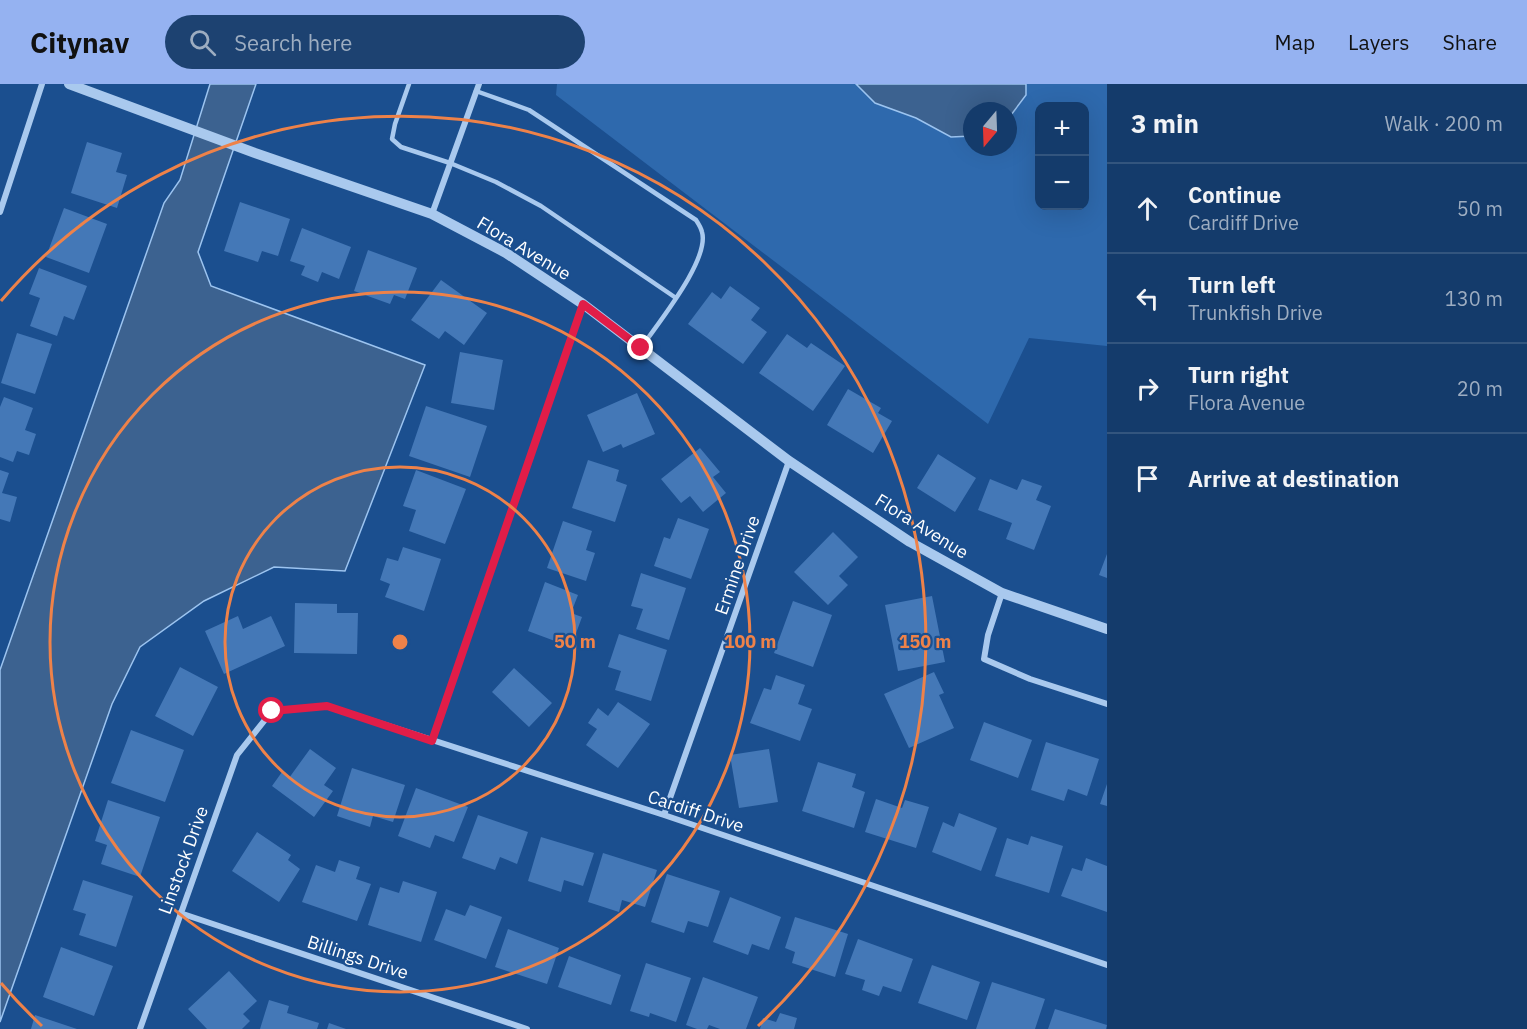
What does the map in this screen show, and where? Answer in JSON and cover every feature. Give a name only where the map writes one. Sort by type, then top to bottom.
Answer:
[{"type":"street","points":[[0,212],[42,84]]},
{"type":"street","name":"Flora Avenue","points":[[69,84],[255,153],[432,214],[506,253],[583,304],[789,460],[910,542],[1002,593],[1107,629]]},
{"type":"street","points":[[432,214],[479,84]]},
{"type":"street","points":[[432,741],[583,304]]},
{"type":"street","name":"Ermine Drive","points":[[664,815],[789,460]]},
{"type":"street","points":[[1002,593],[987,635],[984,658],[1030,679],[1107,704]]},
{"type":"street","name":"Cardiff Drive","points":[[272,711],[327,706],[664,815],[1107,965]]},
{"type":"street","name":"Linstock Drive","points":[[140,1029],[237,754],[272,711]]},
{"type":"street","name":"Billings Drive","points":[[180,913],[527,1029]]},
{"type":"lane","points":[[409,84],[392,139],[401,147],[450,163],[496,182],[541,206],[676,298]]},
{"type":"lane","points":[[476,91],[529,110],[696,220],[703,234],[701,254],[691,275],[641,348]]},
{"type":"shaded area","points":[[210,84],[256,84],[198,252],[211,286],[425,365],[345,571],[274,567],[204,601],[140,647],[112,704],[0,1022],[0,670],[164,203],[180,180]]},
{"type":"shaded area","points":[[557,84],[1107,84],[1107,346],[1029,338],[988,424],[556,95]]},
{"type":"shaded area","points":[[856,84],[1026,84],[1026,95],[1017,107],[1017,102],[963,102],[963,136],[951,137],[916,118],[875,103]]},
{"type":"building","points":[[87,142],[122,153],[116,172],[127,175],[117,208],[71,193]]},
{"type":"building","points":[[240,202],[290,219],[278,256],[262,251],[258,262],[224,251]]},
{"type":"building","points":[[64,208],[107,224],[89,273],[46,257]]},
{"type":"building","points":[[302,228],[351,247],[339,279],[322,272],[318,282],[301,275],[305,266],[290,261]]},
{"type":"building","points":[[368,250],[417,268],[405,299],[394,295],[390,304],[354,291]]},
{"type":"building","points":[[39,268],[87,286],[74,320],[64,316],[57,336],[30,326],[40,298],[29,294]]},
{"type":"building","points":[[441,280],[487,313],[464,345],[445,331],[439,339],[411,320]]},
{"type":"building","points":[[730,286],[760,308],[751,320],[767,332],[743,364],[688,324],[712,292],[721,299]]},
{"type":"building","points":[[17,333],[52,344],[35,394],[1,383]]},
{"type":"building","points":[[787,334],[807,348],[811,343],[845,366],[813,411],[759,373]]},
{"type":"building","points":[[460,352],[503,360],[494,410],[451,403]]},
{"type":"building","points":[[848,389],[881,408],[878,413],[892,421],[873,453],[827,425]]},
{"type":"building","points":[[637,393],[655,434],[623,448],[621,444],[603,452],[587,415]]},
{"type":"building","points":[[4,397],[33,408],[25,430],[36,434],[29,455],[17,451],[13,462],[0,457],[0,407]]},
{"type":"building","points":[[426,406],[487,426],[470,477],[409,456]]},
{"type":"building","points":[[700,448],[720,472],[713,477],[726,493],[703,512],[690,496],[681,503],[661,479]]},
{"type":"building","points":[[938,454],[976,478],[955,512],[917,488]]},
{"type":"building","points":[[588,460],[619,470],[616,481],[627,485],[615,522],[572,508]]},
{"type":"building","points":[[0,470],[9,473],[2,493],[17,497],[10,522],[0,519]]},
{"type":"building","points":[[416,470],[466,489],[445,544],[409,531],[416,510],[403,506]]},
{"type":"building","points":[[990,479],[1017,490],[1022,479],[1042,486],[1036,500],[1051,506],[1034,550],[1006,539],[1012,523],[978,510]]},
{"type":"building","points":[[678,518],[709,529],[691,579],[654,566],[664,537],[670,539]]},
{"type":"building","points":[[563,521],[592,531],[586,550],[595,553],[586,581],[547,568]]},
{"type":"building","points":[[833,532],[858,557],[839,576],[848,585],[828,605],[794,572]]},
{"type":"building","points":[[403,547],[441,559],[424,611],[385,597],[390,584],[380,580],[387,558],[398,561]]},
{"type":"building","points":[[1107,554],[1107,578],[1099,575]]},
{"type":"building","points":[[641,573],[686,588],[669,640],[636,629],[643,609],[631,606]]},
{"type":"building","points":[[545,582],[578,595],[571,613],[582,617],[571,647],[528,631]]},
{"type":"building","points":[[932,596],[945,662],[898,671],[885,605]]},
{"type":"building","points":[[793,601],[832,615],[813,667],[774,653]]},
{"type":"building","points":[[295,603],[337,604],[337,613],[358,613],[357,654],[294,653]]},
{"type":"building","points":[[238,616],[243,629],[271,616],[285,646],[224,674],[205,631]]},
{"type":"building","points":[[619,634],[667,650],[651,701],[615,690],[621,671],[608,667]]},
{"type":"building","points":[[180,667],[218,687],[193,736],[155,716]]},
{"type":"building","points":[[514,668],[552,703],[529,727],[492,692]]},
{"type":"building","points":[[934,672],[944,693],[939,695],[954,728],[909,748],[884,694]]},
{"type":"building","points":[[776,675],[805,685],[798,704],[812,709],[800,741],[750,723],[764,688],[771,690]]},
{"type":"building","points":[[618,702],[650,724],[618,768],[586,745],[597,729],[588,723],[598,708],[608,716]]},
{"type":"building","points":[[984,722],[1032,740],[1018,778],[970,760]]},
{"type":"building","points":[[131,730],[184,750],[165,802],[111,783]]},
{"type":"building","points":[[1046,742],[1099,759],[1087,796],[1068,789],[1064,801],[1031,790]]},
{"type":"building","points":[[310,749],[336,768],[324,785],[333,791],[314,817],[272,786],[282,772],[289,778]]},
{"type":"building","points":[[769,749],[778,802],[739,808],[730,755]]},
{"type":"building","points":[[818,762],[856,774],[852,787],[865,792],[854,828],[802,811]]},
{"type":"building","points":[[352,768],[405,785],[393,822],[373,816],[370,827],[337,816]]},
{"type":"building","points":[[1107,784],[1107,806],[1100,804]]},
{"type":"building","points":[[416,788],[468,807],[454,842],[435,835],[430,848],[398,836]]},
{"type":"building","points":[[876,799],[902,808],[905,800],[929,807],[916,848],[865,832]]},
{"type":"building","points":[[108,800],[160,817],[140,877],[101,864],[107,845],[95,841]]},
{"type":"building","points":[[959,813],[997,828],[981,871],[932,852],[943,822],[954,827]]},
{"type":"building","points":[[478,815],[528,832],[517,864],[500,857],[495,870],[462,858]]},
{"type":"building","points":[[257,832],[291,855],[288,860],[300,869],[279,902],[232,871]]},
{"type":"building","points":[[1031,836],[1063,846],[1049,893],[995,876],[1007,838],[1028,845]]},
{"type":"building","points":[[541,837],[594,853],[583,886],[564,880],[561,892],[528,881]]},
{"type":"building","points":[[603,853],[657,870],[645,907],[622,900],[619,912],[588,902]]},
{"type":"building","points":[[1086,858],[1107,866],[1107,912],[1061,896],[1072,868],[1082,871]]},
{"type":"building","points":[[339,860],[360,867],[356,879],[371,884],[357,921],[302,902],[316,865],[335,872]]},
{"type":"building","points":[[667,874],[720,891],[708,927],[688,921],[684,933],[651,922]]},
{"type":"building","points":[[83,880],[133,896],[116,947],[79,935],[86,914],[73,910]]},
{"type":"building","points":[[403,881],[437,892],[421,942],[368,925],[380,887],[399,893]]},
{"type":"building","points":[[730,897],[781,917],[769,950],[752,944],[748,955],[713,942]]},
{"type":"building","points":[[470,905],[502,917],[486,959],[434,940],[446,909],[465,916]]},
{"type":"building","points":[[795,917],[848,934],[835,977],[792,963],[795,952],[785,948]]},
{"type":"building","points":[[508,929],[559,948],[547,984],[495,967]]},
{"type":"building","points":[[858,939],[913,959],[901,992],[883,986],[879,996],[862,990],[865,980],[845,974]]},
{"type":"building","points":[[61,947],[113,966],[94,1016],[43,997]]},
{"type":"building","points":[[569,956],[621,975],[611,1005],[558,987]]},
{"type":"building","points":[[646,963],[691,978],[676,1022],[650,1013],[649,1017],[630,1011]]},
{"type":"building","points":[[932,965],[980,982],[967,1020],[918,1003]]},
{"type":"building","points":[[229,971],[257,1001],[243,1014],[250,1021],[242,1029],[207,1029],[188,1009]]},
{"type":"building","points":[[703,977],[758,997],[746,1029],[720,1029],[709,1025],[707,1029],[697,1029],[686,1025]]},
{"type":"building","points":[[992,982],[1045,999],[1035,1029],[976,1029]]},
{"type":"building","points":[[269,1000],[289,1006],[287,1013],[319,1023],[317,1029],[260,1029]]},
{"type":"building","points":[[1055,1009],[1107,1025],[1106,1029],[1048,1029]]},
{"type":"building","points":[[780,1013],[797,1018],[794,1029],[760,1029],[763,1018],[776,1022]]},
{"type":"building","points":[[35,1015],[77,1029],[31,1029]]},
{"type":"building","points":[[329,1023],[346,1029],[327,1029]]},
{"type":"route","points":[[272,711],[327,706],[432,741],[583,304],[641,348]]}]
